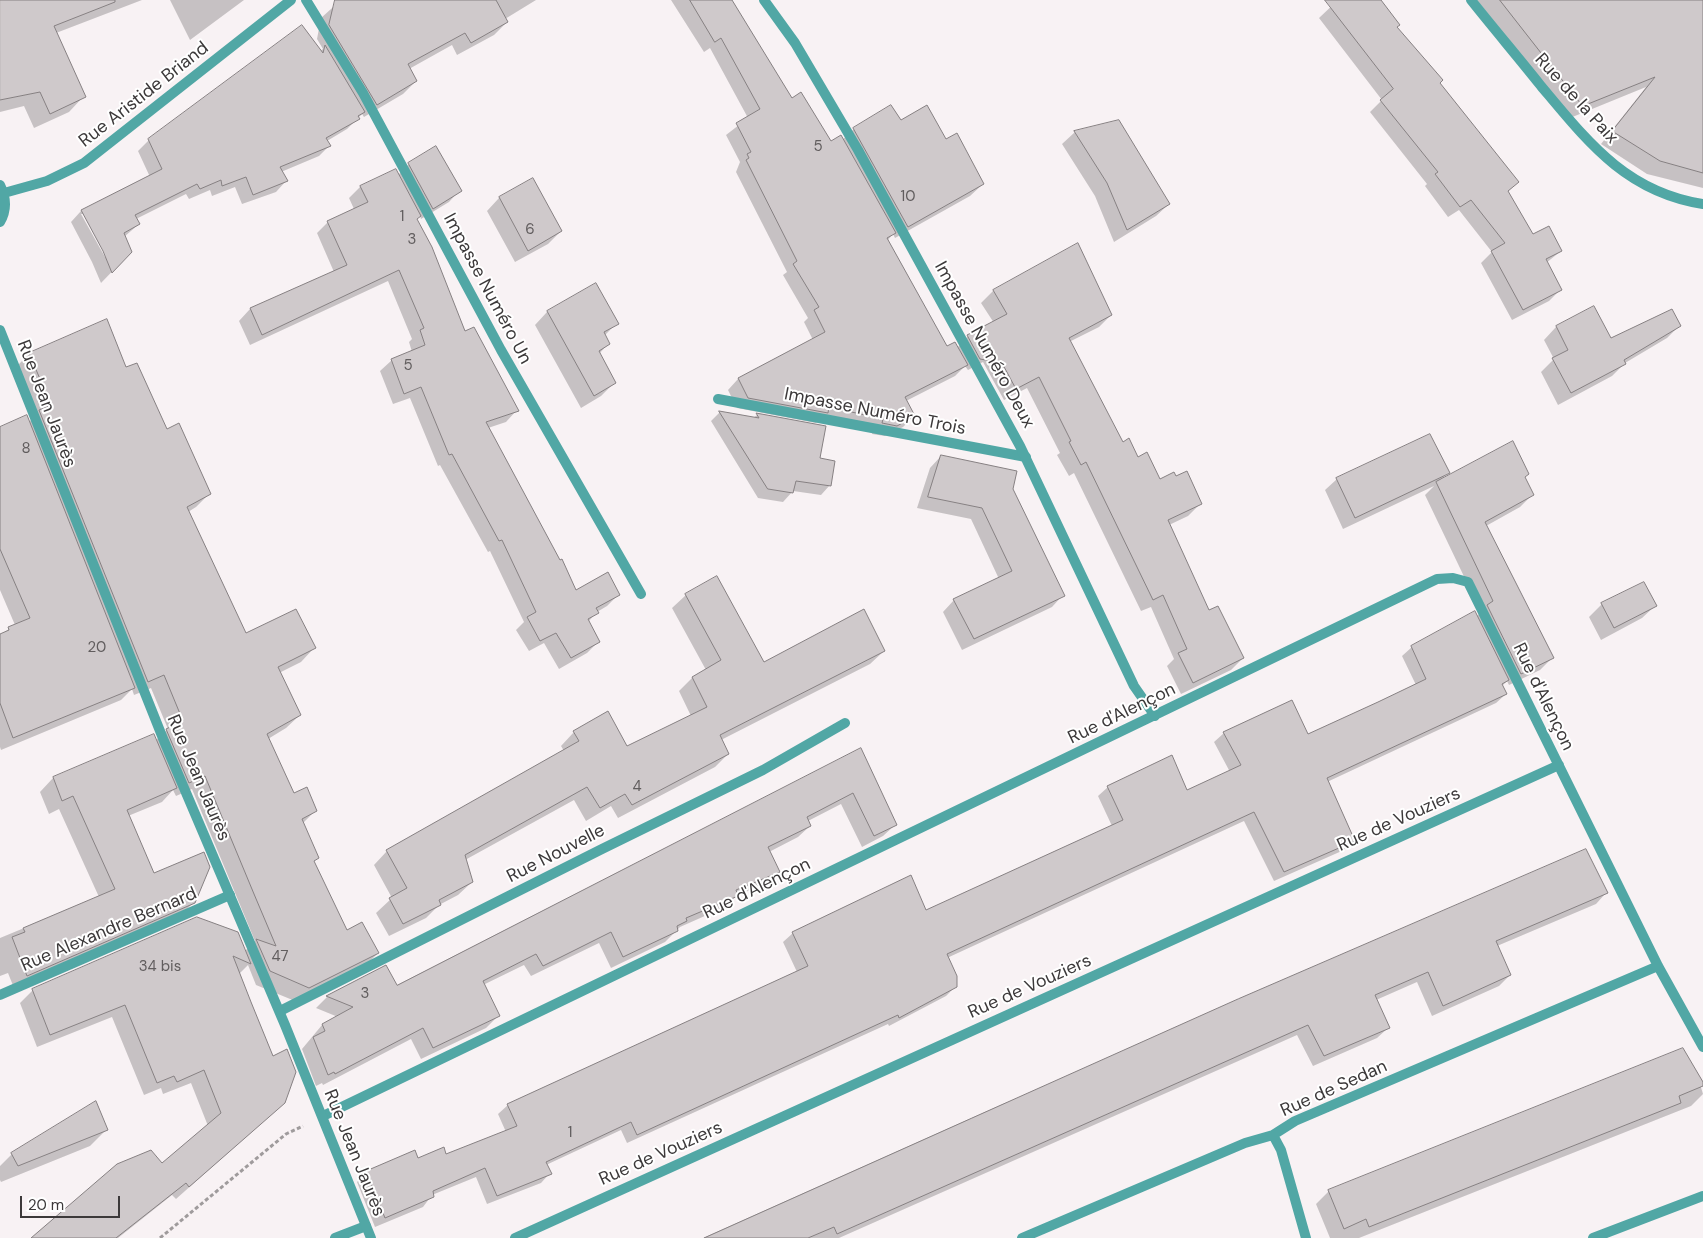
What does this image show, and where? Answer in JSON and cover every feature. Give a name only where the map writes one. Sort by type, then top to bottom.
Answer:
[{"type":"street","name":"Rue Aristide Briand","points":[[2,188],[46,181],[84,163],[291,0]]},
{"type":"street","name":"Impasse Numéro Un","points":[[306,0],[363,93],[501,350],[641,594]]},
{"type":"street","name":"Impasse Numéro Deux","points":[[764,0],[795,43],[858,150],[1026,457],[1134,686],[1155,716]]},
{"type":"street","name":"Rue de la Paix","points":[[1470,0],[1589,144],[1646,186],[1684,201],[1703,204]]},
{"type":"street","points":[[0,222],[5,205],[2,188]]},
{"type":"street","name":"Rue Jean Jaurès","points":[[0,330],[164,742],[280,1011],[371,1238]]},
{"type":"street","name":"Impasse Numéro Trois","points":[[718,399],[1026,457]]},
{"type":"street","name":"Rue d'Alençon","points":[[323,1116],[1437,579],[1453,578],[1468,582],[1658,966],[1703,1047]]},
{"type":"street","name":"Rue Nouvelle","points":[[280,1011],[763,770],[845,723]]},
{"type":"street","name":"Rue de Vouziers","points":[[515,1238],[1558,765]]},
{"type":"street","name":"Rue Alexandre Bernard","points":[[0,995],[230,895]]},
{"type":"street","name":"Rue de Sedan","points":[[1022,1238],[1245,1144],[1274,1135],[1295,1121],[1658,966]]},
{"type":"street","points":[[1274,1135],[1306,1238]]},
{"type":"street","points":[[1593,1238],[1703,1196]]},
{"type":"street","points":[[335,1238],[366,1226]]},
{"type":"path","points":[[160,1238],[286,1134],[323,1116]]},
{"type":"building","points":[[0,0],[115,0],[115,2],[54,26],[86,97],[50,114],[40,92],[0,100]]},
{"type":"building","points":[[335,0],[496,0],[508,22],[471,43],[465,33],[408,64],[417,81],[377,105],[329,25]]},
{"type":"building","points":[[690,0],[732,0],[792,98],[801,92],[831,141],[841,135],[896,233],[887,238],[947,346],[955,342],[968,365],[905,397],[915,416],[897,426],[882,423],[883,419],[829,407],[828,413],[748,398],[738,378],[825,332],[814,310],[819,307],[793,264],[797,261],[746,160],[749,158],[747,154],[751,152],[736,123],[760,109],[721,38],[715,42]]},
{"type":"building","points":[[1325,0],[1381,0],[1400,25],[1397,27],[1443,80],[1440,83],[1519,182],[1508,191],[1533,234],[1549,226],[1562,251],[1546,259],[1562,290],[1523,310],[1491,251],[1505,243],[1471,200],[1460,207],[1435,174],[1438,172],[1380,100],[1393,89]]},
{"type":"building","points":[[1500,0],[1703,0],[1703,173],[1660,161],[1612,131],[1655,77],[1583,106]]},
{"type":"building","points":[[302,25],[323,53],[325,45],[365,112],[358,116],[360,119],[326,138],[331,146],[280,167],[288,181],[253,195],[246,177],[222,186],[221,180],[200,189],[197,184],[135,215],[140,224],[124,233],[132,252],[112,273],[103,251],[81,210],[162,169],[148,139]]},
{"type":"building","points":[[891,105],[901,120],[927,105],[946,139],[957,133],[984,184],[908,227],[853,128]]},
{"type":"building","points":[[1119,120],[1170,204],[1127,230],[1107,183],[1074,131]]},
{"type":"building","points":[[436,146],[462,191],[433,209],[408,163]]},
{"type":"building","points":[[396,169],[421,216],[417,219],[432,247],[465,331],[474,327],[519,411],[486,422],[560,560],[562,559],[576,590],[608,572],[620,595],[596,608],[599,613],[588,619],[600,642],[571,658],[556,633],[540,641],[527,617],[536,612],[502,540],[499,541],[452,454],[449,455],[421,387],[404,394],[391,359],[425,345],[420,330],[424,328],[399,270],[262,335],[250,308],[347,265],[327,221],[368,202],[360,186]]},
{"type":"building","points":[[533,178],[562,231],[528,251],[499,197]]},
{"type":"building","points":[[1078,243],[1112,315],[1069,338],[1123,442],[1129,438],[1138,457],[1147,452],[1160,479],[1174,472],[1176,476],[1187,471],[1202,504],[1168,520],[1209,610],[1218,606],[1244,658],[1193,683],[1178,653],[1187,649],[1163,595],[1153,600],[1086,462],[1081,465],[1039,377],[1016,389],[1002,363],[980,359],[967,335],[1007,314],[993,290]]},
{"type":"building","points":[[596,283],[619,324],[604,332],[610,344],[599,351],[616,383],[594,396],[547,311]]},
{"type":"building","points":[[1594,306],[1611,338],[1672,309],[1681,326],[1624,360],[1626,364],[1571,393],[1552,358],[1568,350],[1556,326]]},
{"type":"building","points":[[107,319],[126,367],[137,363],[167,429],[179,423],[211,494],[187,507],[246,633],[296,609],[316,648],[278,667],[301,715],[267,734],[294,793],[307,787],[317,811],[302,819],[319,858],[314,861],[347,930],[362,922],[379,953],[309,988],[270,971],[256,939],[276,946],[205,776],[189,783],[166,729],[183,721],[164,675],[148,682],[39,410],[51,405],[29,353]]},
{"type":"building","points":[[719,411],[759,418],[756,413],[826,426],[820,458],[835,461],[831,486],[796,481],[793,493],[768,489]]},
{"type":"building","points":[[27,415],[135,688],[13,738],[0,703],[0,634],[9,630],[8,627],[30,618],[0,549],[0,427]]},
{"type":"building","points":[[1430,434],[1450,473],[1355,518],[1336,478]]},
{"type":"building","points":[[1513,441],[1529,474],[1525,477],[1534,495],[1485,522],[1554,658],[1521,674],[1487,605],[1493,601],[1436,482]]},
{"type":"building","points":[[941,455],[1017,471],[1013,489],[1065,596],[974,639],[953,599],[1012,571],[982,508],[928,497]]},
{"type":"building","points":[[717,576],[764,662],[864,609],[885,651],[720,735],[729,754],[632,805],[625,794],[600,808],[587,787],[465,855],[473,882],[439,900],[441,905],[403,924],[389,898],[407,888],[386,850],[579,741],[573,731],[608,711],[627,746],[707,707],[692,677],[721,660],[685,594]]},
{"type":"building","points":[[1644,582],[1657,606],[1614,628],[1601,603]]},
{"type":"building","points":[[1475,611],[1509,680],[1502,684],[1507,694],[1327,778],[1355,841],[1284,872],[1254,812],[947,954],[957,976],[957,987],[899,1018],[898,1015],[637,1135],[631,1122],[546,1162],[552,1174],[497,1196],[485,1168],[433,1191],[434,1197],[385,1218],[366,1171],[415,1150],[418,1158],[444,1147],[446,1154],[517,1126],[507,1104],[808,966],[792,932],[911,875],[926,910],[1123,820],[1107,786],[1172,755],[1187,790],[1241,765],[1223,732],[1292,700],[1308,734],[1378,702],[1426,679],[1411,646]]},
{"type":"building","points":[[154,734],[177,788],[127,810],[154,873],[204,852],[210,867],[195,903],[27,976],[12,937],[25,932],[23,928],[115,889],[73,796],[62,801],[53,777]]},
{"type":"building","points":[[861,748],[897,825],[874,836],[853,793],[807,817],[811,826],[768,847],[780,872],[736,890],[738,896],[686,918],[687,921],[677,926],[678,931],[623,957],[611,932],[543,966],[536,954],[483,981],[500,1016],[433,1048],[423,1028],[335,1074],[334,1072],[328,1075],[313,1037],[325,1031],[322,1024],[353,1007],[326,996],[386,965],[397,985]]},
{"type":"building","points":[[1586,849],[1608,893],[1496,941],[1511,975],[1443,1006],[1428,972],[1375,995],[1390,1028],[1324,1056],[1308,1025],[837,1234],[834,1227],[808,1238],[704,1238],[1238,999]]},
{"type":"building","points":[[197,917],[238,932],[251,964],[233,956],[273,1056],[287,1049],[296,1072],[285,1103],[189,1187],[186,1183],[116,1238],[31,1238],[117,1164],[151,1150],[162,1163],[221,1113],[204,1070],[177,1082],[174,1076],[157,1083],[125,1005],[50,1035],[32,989]]},
{"type":"building","points":[[1683,1048],[1703,1082],[1703,1086],[1679,1096],[1681,1103],[1369,1227],[1366,1219],[1344,1229],[1328,1190]]},
{"type":"building","points":[[96,1101],[108,1130],[18,1166],[11,1153]]}]
